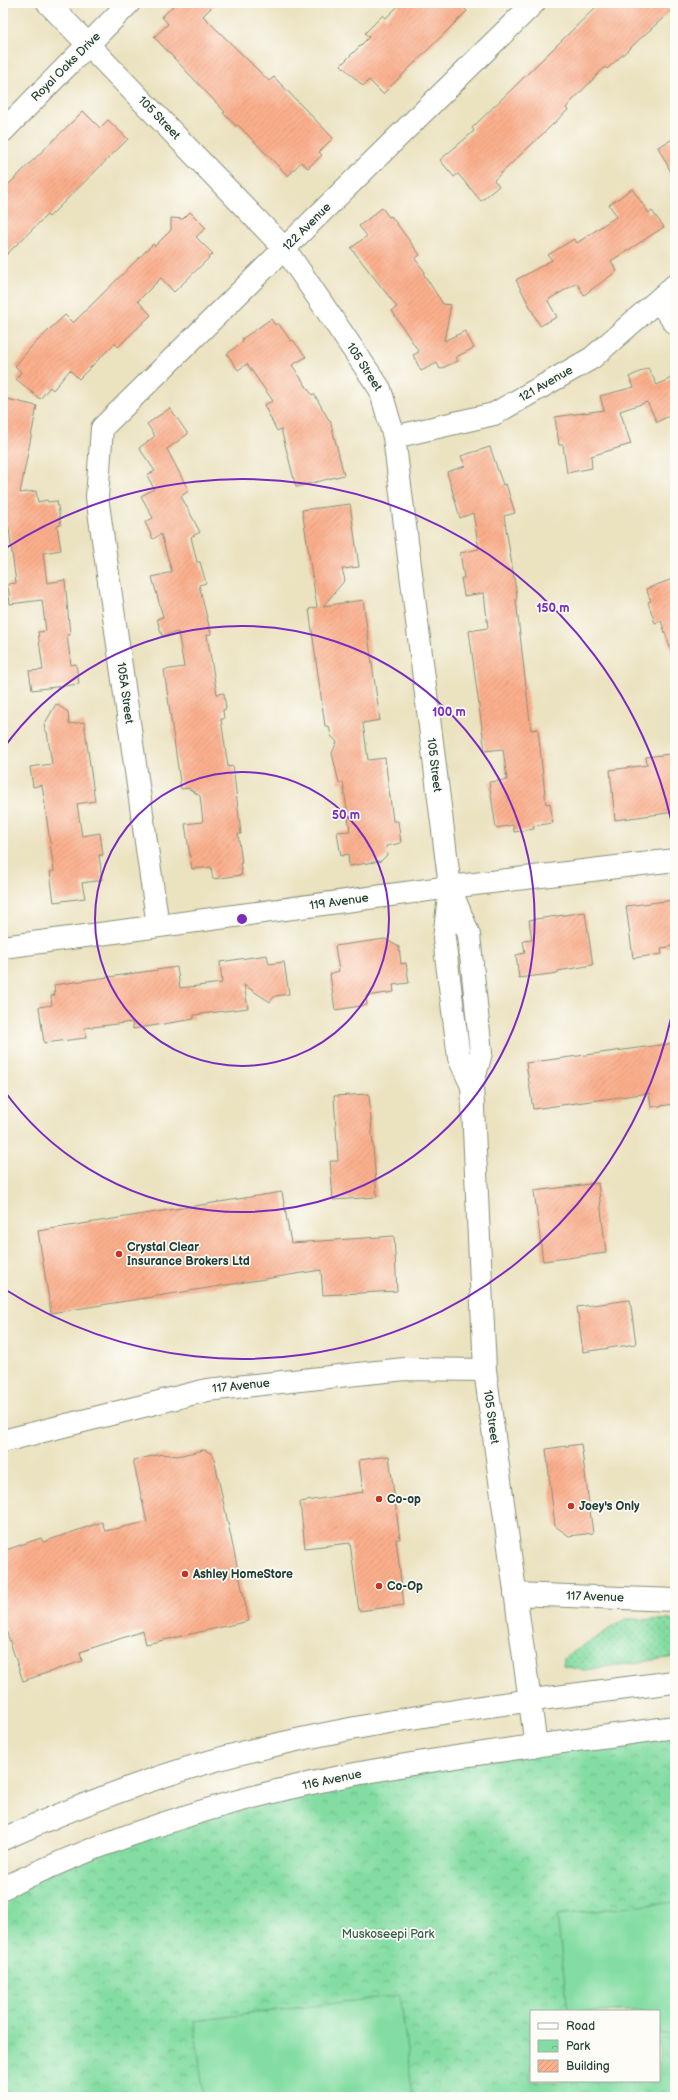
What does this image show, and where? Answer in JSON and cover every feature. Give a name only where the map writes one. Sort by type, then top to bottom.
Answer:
[{"type":"street","name":"105 Street","points":[[48,3],[285,249],[380,389],[394,437],[450,887],[469,935],[481,1053],[472,1086],[484,1370],[536,1746]]},
{"type":"street","name":"Royal Oaks Drive","points":[[3,131],[129,3]]},
{"type":"street","name":"122 Avenue","points":[[100,460],[102,428],[534,3]]},
{"type":"street","name":"121 Avenue","points":[[394,437],[494,414],[592,358],[675,285]]},
{"type":"street","points":[[658,301],[675,323]]},
{"type":"street","name":"105A Street","points":[[100,460],[97,496],[158,926]]},
{"type":"street","name":"119 Avenue","points":[[3,947],[450,887],[675,860]]},
{"type":"street","name":"117 Avenue","points":[[3,1440],[207,1390],[405,1369],[484,1370]]},
{"type":"street","name":"117 Avenue","points":[[514,1594],[675,1600]]},
{"type":"street","points":[[3,1839],[66,1811],[133,1786],[258,1749],[393,1722],[529,1701],[675,1682]]},
{"type":"street","name":"116 Avenue","points":[[3,1888],[101,1846],[177,1820],[252,1798],[328,1779],[401,1766],[675,1727]]},
{"type":"green space","points":[[625,1619],[675,1620],[675,1657],[584,1670],[563,1666],[564,1658]]},
{"type":"green space","name":"Muskoseepi Park","points":[[675,1731],[675,2097],[3,2097],[3,1888],[252,1798]]},
{"type":"green space","points":[[675,1902],[675,2033],[660,2034],[660,2010],[568,2010],[557,1915]]},
{"type":"green space","points":[[400,1995],[413,2097],[204,2097],[194,2021]]},
{"type":"building","points":[[176,3],[216,3],[203,16],[269,81],[274,77],[333,138],[319,152],[322,155],[308,168],[301,162],[288,176],[238,125],[236,126],[223,113],[225,112],[154,37],[168,24],[162,17]]},
{"type":"building","points":[[401,3],[459,3],[467,11],[383,94],[369,80],[363,86],[341,65],[369,37],[365,33],[383,15],[386,18]]},
{"type":"building","points":[[600,3],[675,3],[675,7],[607,69],[605,67],[572,101],[566,108],[568,110],[494,180],[499,186],[481,201],[458,174],[454,177],[440,160],[474,131],[472,128]]},
{"type":"building","points":[[83,111],[100,128],[108,120],[128,139],[49,217],[47,215],[3,258],[3,190]]},
{"type":"building","points":[[675,138],[675,180],[658,147]]},
{"type":"building","points":[[632,189],[649,213],[652,211],[664,227],[611,261],[617,271],[584,295],[577,283],[551,298],[548,301],[557,317],[540,326],[516,280],[552,260],[548,255],[574,239],[577,243],[617,216],[609,205]]},
{"type":"building","points":[[382,208],[389,217],[391,216],[420,255],[415,259],[425,272],[423,273],[443,304],[451,305],[444,341],[465,331],[474,348],[456,357],[458,361],[440,369],[437,363],[421,371],[413,355],[419,352],[392,311],[397,307],[351,248],[367,236],[359,226]]},
{"type":"building","points":[[190,212],[206,228],[196,237],[213,254],[174,292],[161,278],[138,301],[151,315],[118,347],[115,343],[79,379],[70,370],[53,390],[50,387],[40,399],[16,379],[21,372],[15,366],[32,346],[65,315],[73,323],[153,244],[155,246],[171,230],[171,218],[183,219]]},
{"type":"building","points":[[271,319],[275,325],[278,323],[291,341],[293,340],[306,357],[292,365],[312,395],[314,394],[330,420],[344,475],[296,487],[281,429],[277,431],[264,405],[273,401],[247,364],[238,370],[227,354],[243,341],[242,339]]},
{"type":"building","points":[[648,368],[657,385],[675,376],[675,413],[657,422],[647,402],[620,411],[631,444],[591,456],[592,468],[567,473],[563,445],[559,445],[555,417],[604,410],[600,396],[634,387],[629,377]]},
{"type":"building","points":[[3,398],[37,406],[20,493],[36,491],[38,502],[47,500],[48,502],[57,501],[61,525],[57,526],[61,550],[43,553],[47,583],[65,580],[70,635],[67,635],[71,665],[76,664],[79,684],[32,690],[29,671],[43,670],[38,632],[46,631],[42,600],[10,604],[8,584],[16,583],[9,529],[3,529]]},
{"type":"building","points":[[170,408],[188,434],[167,449],[189,491],[181,496],[200,532],[191,537],[197,562],[200,562],[206,583],[199,585],[211,634],[207,635],[217,694],[224,693],[226,709],[223,710],[224,719],[221,719],[228,767],[233,766],[241,834],[238,834],[242,875],[213,879],[211,867],[192,869],[185,824],[203,822],[200,796],[188,788],[181,789],[164,670],[184,667],[178,632],[162,636],[157,619],[163,617],[152,577],[172,572],[161,534],[153,539],[145,522],[153,518],[141,496],[154,489],[147,475],[155,471],[139,448],[155,436],[147,424]]},
{"type":"building","points":[[490,447],[503,485],[506,484],[515,513],[504,516],[517,596],[516,600],[531,730],[538,729],[546,804],[550,803],[553,823],[533,826],[534,829],[514,832],[513,825],[496,828],[489,782],[507,780],[503,749],[485,751],[469,631],[488,628],[484,593],[464,596],[461,578],[464,578],[460,553],[479,549],[473,513],[460,518],[447,472],[465,466],[461,456]]},
{"type":"building","points":[[350,504],[359,567],[342,569],[345,580],[323,606],[363,600],[380,720],[363,723],[368,760],[385,758],[393,821],[398,821],[401,843],[386,846],[387,855],[381,861],[349,866],[348,854],[341,856],[337,832],[350,831],[343,782],[339,783],[332,753],[337,742],[331,736],[329,726],[325,726],[309,609],[317,607],[302,510]]},
{"type":"building","points":[[675,578],[675,655],[673,656],[661,621],[655,623],[648,602],[651,601],[646,589]]},
{"type":"building","points":[[56,704],[68,712],[69,724],[84,722],[95,801],[77,804],[82,836],[100,833],[103,855],[99,855],[102,880],[82,883],[85,898],[54,902],[50,872],[54,871],[42,785],[33,787],[30,767],[52,764],[47,732],[44,725]]},
{"type":"building","points":[[669,754],[675,790],[675,812],[615,820],[610,770],[647,765],[646,757]]},
{"type":"building","points":[[675,900],[675,946],[661,948],[662,954],[633,958],[626,906]]},
{"type":"building","points":[[585,912],[593,965],[558,971],[558,973],[519,978],[516,955],[525,953],[523,941],[532,940],[529,920]]},
{"type":"building","points":[[385,939],[399,947],[401,964],[406,963],[409,983],[393,985],[394,992],[366,996],[367,1005],[335,1010],[330,974],[339,971],[335,946]]},
{"type":"building","points":[[267,955],[269,964],[284,962],[289,994],[275,996],[270,1002],[244,985],[248,1008],[194,1015],[194,1019],[133,1029],[132,1022],[85,1028],[86,1038],[44,1043],[39,1007],[52,1005],[51,996],[55,995],[54,985],[177,967],[180,988],[222,983],[220,962]]},
{"type":"building","points":[[675,1043],[675,1104],[651,1107],[649,1093],[533,1109],[526,1063]]},
{"type":"building","points":[[369,1094],[377,1197],[333,1200],[330,1161],[338,1161],[334,1096]]},
{"type":"building","points":[[598,1183],[606,1253],[543,1261],[534,1191]]},
{"type":"building","points":[[282,1192],[291,1243],[394,1236],[397,1291],[323,1295],[321,1270],[51,1313],[38,1231]]},
{"type":"building","points":[[630,1300],[636,1344],[583,1352],[577,1307]]},
{"type":"building","name":"Joey's Only","points":[[581,1444],[593,1533],[569,1536],[555,1526],[546,1449]]},
{"type":"building","points":[[204,1450],[213,1454],[249,1621],[146,1644],[143,1631],[80,1652],[82,1661],[23,1681],[3,1621],[3,1551],[41,1538],[43,1542],[102,1522],[105,1531],[147,1522],[133,1460],[162,1454],[177,1456]]},
{"type":"building","points":[[389,1456],[400,1539],[396,1539],[404,1605],[359,1611],[350,1543],[305,1548],[300,1502],[363,1492],[359,1460]]},
{"type":"place","name":"Crystal Clear Insurance Brokers Ltd","points":[[119,1254]]},
{"type":"place","name":"Co-op","points":[[379,1499]]},
{"type":"place","name":"Joey's Only","points":[[571,1506]]},
{"type":"place","name":"Ashley HomeStore","points":[[185,1574]]},
{"type":"place","name":"Co-Op","points":[[379,1586]]}]
